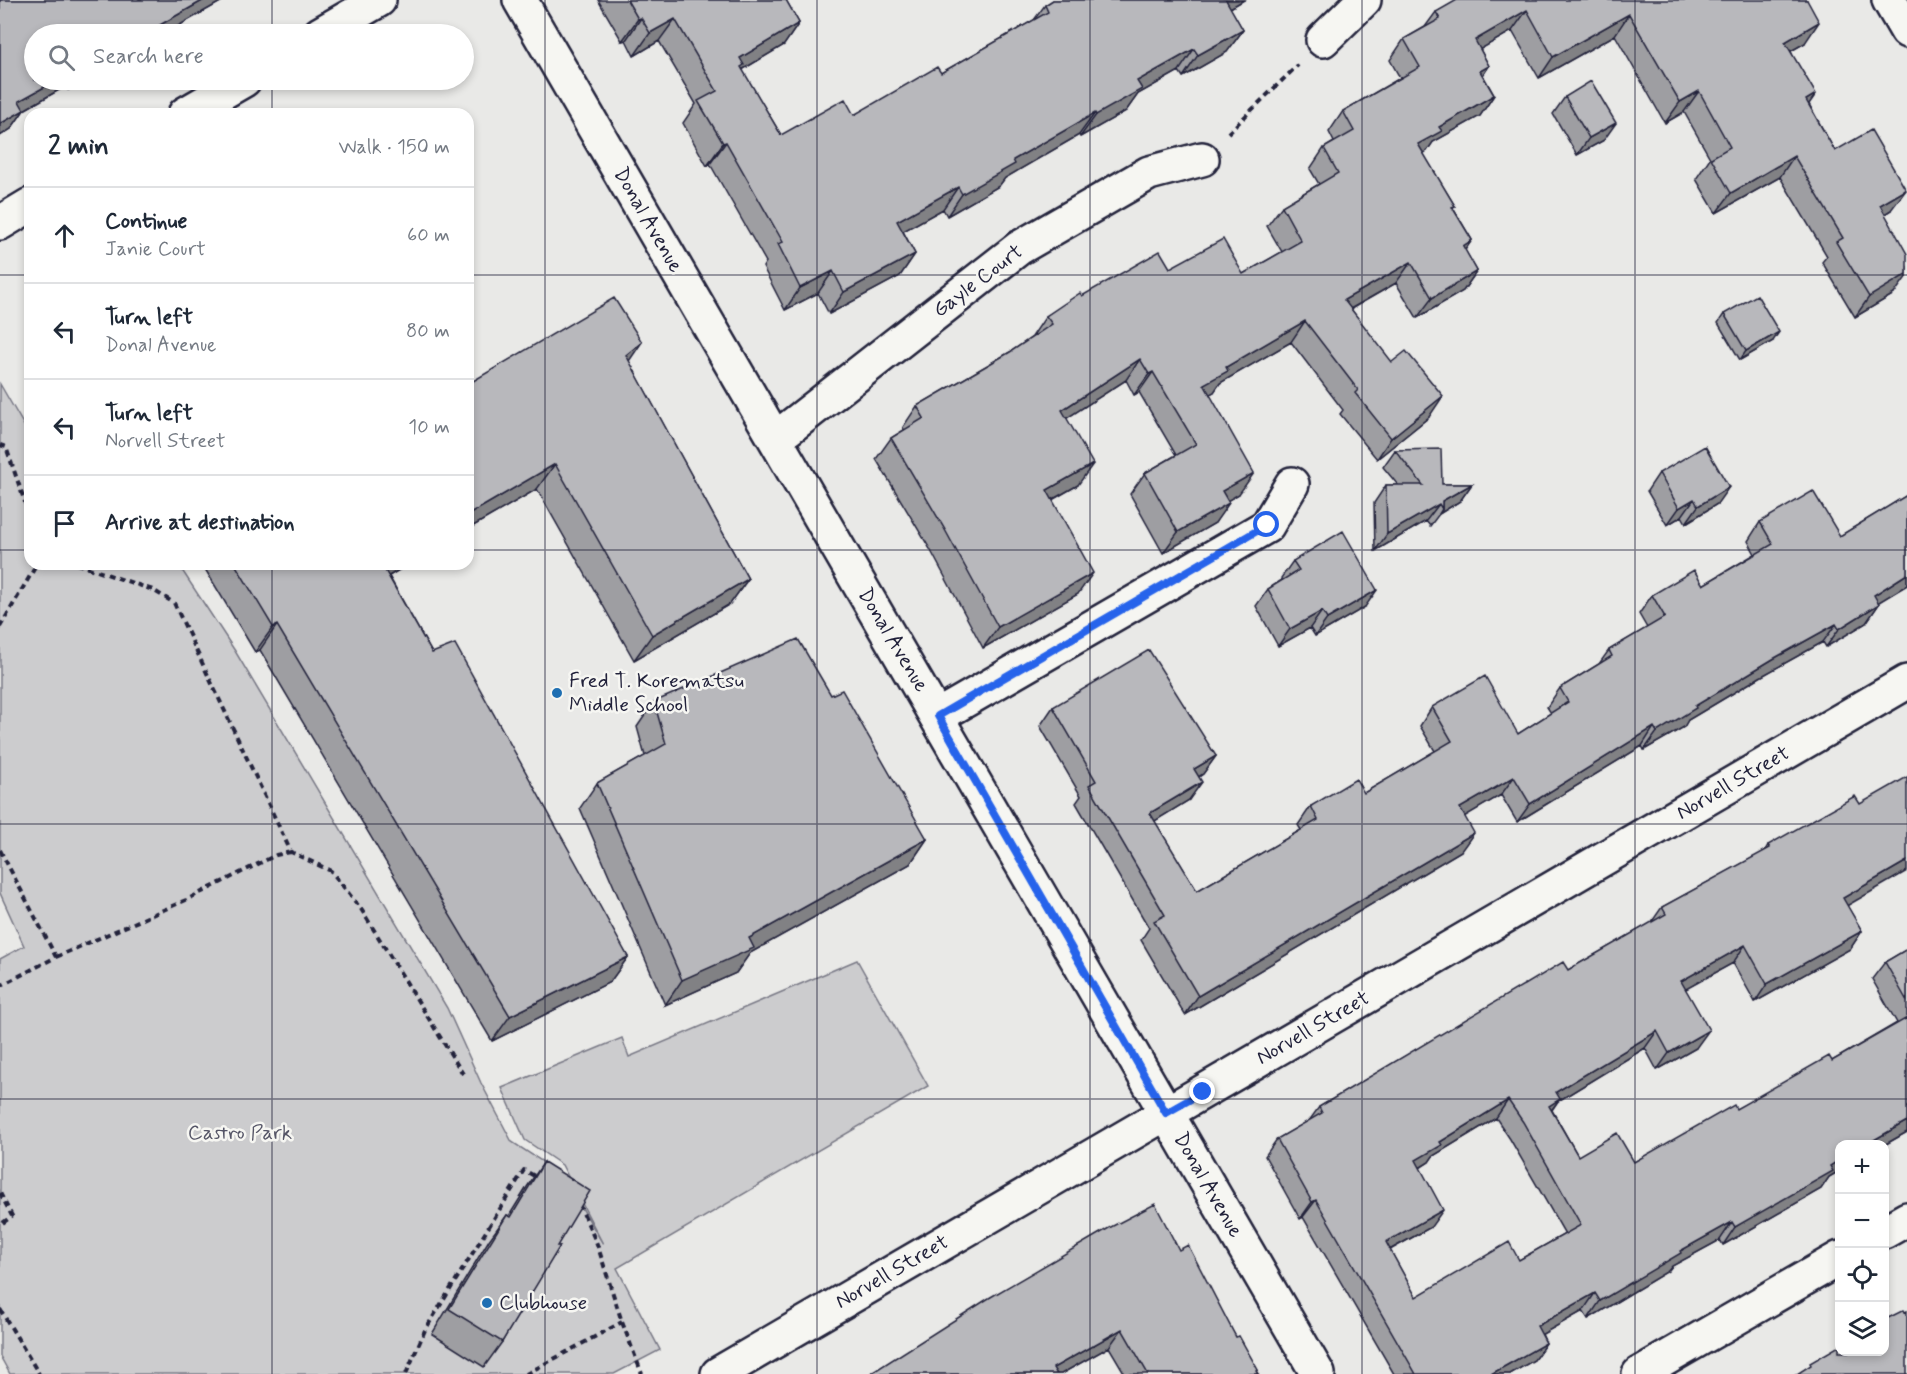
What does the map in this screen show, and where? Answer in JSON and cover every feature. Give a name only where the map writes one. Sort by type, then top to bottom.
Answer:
[{"type":"street","points":[[337,24],[379,0]]},
{"type":"street","name":"Donal Avenue","points":[[520,0],[938,716],[1318,1374]]},
{"type":"street","points":[[1323,40],[1364,0]]},
{"type":"street","points":[[1889,0],[1907,31]]},
{"type":"street","points":[[195,108],[227,90]]},
{"type":"street","name":"Gayle Court","points":[[775,439],[1019,248],[1149,173],[1202,159]]},
{"type":"street","points":[[0,223],[24,209]]},
{"type":"street","points":[[938,716],[1267,525],[1292,484]]},
{"type":"street","name":"Norvell Street","points":[[718,1374],[1907,682]]},
{"type":"street","points":[[1889,1229],[1907,1219]]},
{"type":"street","points":[[1639,1374],[1835,1260]]},
{"type":"path","points":[[1202,159],[1323,40]]},
{"type":"path","points":[[0,445],[6,447],[24,500]]},
{"type":"path","points":[[0,627],[33,570]]},
{"type":"path","points":[[95,570],[153,590],[174,603],[291,852]]},
{"type":"path","points":[[0,850],[56,957]]},
{"type":"path","points":[[0,986],[56,957],[186,900],[276,855],[291,852],[331,872],[361,909],[463,1074]]},
{"type":"path","points":[[406,1374],[425,1330],[524,1170],[545,1182]]},
{"type":"path","points":[[0,1193],[12,1216],[0,1225]]},
{"type":"path","points":[[576,1198],[597,1244],[622,1322],[642,1374]]},
{"type":"path","points":[[0,1310],[39,1374]]},
{"type":"path","points":[[526,1374],[622,1322]]},
{"type":"green space","name":"Castro Park","points":[[0,384],[24,426],[24,570],[182,570],[235,651],[447,1008],[481,1083],[512,1142],[563,1175],[603,1244],[562,1165],[525,1140],[502,1088],[622,1038],[629,1057],[857,960],[928,1086],[617,1268],[660,1350],[614,1374],[10,1374],[0,1356],[0,959],[24,946],[0,893]]},
{"type":"building","points":[[0,0],[204,0],[162,24],[24,24],[24,90],[39,90],[19,101],[24,110],[0,124]]},
{"type":"building","points":[[627,0],[786,0],[799,23],[740,58],[744,65],[741,67],[781,135],[845,99],[854,115],[937,67],[941,73],[1048,12],[1045,5],[1053,0],[1226,0],[1243,30],[1198,55],[1194,49],[1137,81],[1142,89],[1013,160],[1015,164],[962,194],[958,187],[897,221],[915,254],[844,292],[833,271],[800,288],[778,244],[783,242],[726,142],[723,143],[698,101],[717,91],[675,19],[650,33],[641,18],[638,19]]},
{"type":"building","points":[[1457,0],[1807,0],[1819,22],[1785,42],[1816,94],[1806,100],[1835,151],[1871,130],[1906,190],[1880,205],[1907,254],[1907,274],[1869,297],[1836,242],[1843,238],[1794,156],[1731,193],[1711,158],[1730,147],[1699,91],[1680,102],[1629,14],[1553,57],[1527,10],[1475,40],[1489,66],[1480,71],[1494,95],[1439,127],[1442,131],[1418,144],[1455,206],[1452,207],[1472,240],[1463,246],[1477,271],[1432,298],[1411,262],[1344,300],[1392,362],[1406,351],[1443,396],[1391,438],[1355,393],[1358,390],[1305,321],[1226,367],[1228,371],[1204,384],[1254,473],[1222,491],[1229,503],[1178,532],[1145,473],[1196,444],[1153,372],[1149,374],[1140,359],[1062,410],[1093,464],[1047,490],[1093,573],[998,627],[891,438],[924,418],[917,406],[1010,352],[1052,324],[1046,316],[1080,293],[1082,296],[1160,251],[1170,268],[1223,239],[1243,274],[1301,241],[1282,206],[1338,173],[1324,148],[1354,131],[1343,111],[1420,67],[1404,39],[1440,19],[1436,12]]},
{"type":"building","points":[[1591,81],[1616,123],[1589,138],[1565,97]]},
{"type":"building","points":[[1757,295],[1779,332],[1746,351],[1724,314]]},
{"type":"building","points":[[614,298],[642,342],[626,355],[748,579],[652,635],[555,464],[474,511],[474,380]]},
{"type":"building","points":[[1705,446],[1729,487],[1698,506],[1694,499],[1679,508],[1659,473]]},
{"type":"building","points":[[1441,449],[1442,484],[1472,484],[1442,501],[1442,509],[1439,504],[1387,534],[1386,485],[1423,485],[1395,450]]},
{"type":"building","points":[[1813,491],[1840,536],[1907,495],[1907,574],[1874,595],[1879,604],[1839,629],[1836,624],[1773,659],[1657,732],[1654,727],[1530,804],[1514,777],[1460,808],[1474,833],[1198,996],[1154,921],[1165,915],[1089,785],[1096,781],[1053,707],[1149,650],[1216,756],[1194,769],[1202,782],[1150,813],[1197,891],[1318,820],[1311,806],[1356,779],[1364,793],[1452,741],[1432,707],[1485,676],[1518,734],[1568,702],[1560,688],[1612,656],[1609,650],[1665,617],[1652,595],[1694,570],[1703,585],[1773,544],[1760,522]]},
{"type":"building","points":[[1343,531],[1377,590],[1327,619],[1322,611],[1290,629],[1268,589],[1299,570],[1293,561]]},
{"type":"building","points":[[239,570],[385,570],[432,653],[455,644],[628,957],[510,1016],[277,625],[273,627]]},
{"type":"building","points":[[798,639],[831,695],[842,690],[927,839],[749,938],[754,948],[682,980],[597,783],[666,744],[654,702]]},
{"type":"building","points":[[1907,777],[1907,861],[1843,898],[1862,931],[1767,984],[1745,945],[1681,981],[1709,1030],[1669,1053],[1657,1031],[1556,1092],[1560,1099],[1549,1106],[1578,1156],[1617,1133],[1634,1162],[1734,1105],[1736,1109],[1829,1056],[1832,1061],[1907,1018],[1907,1121],[1874,1140],[1835,1140],[1835,1163],[1830,1166],[1833,1171],[1735,1227],[1732,1222],[1680,1251],[1681,1253],[1600,1301],[1595,1293],[1537,1326],[1546,1343],[1491,1374],[1416,1374],[1316,1200],[1312,1202],[1277,1139],[1322,1113],[1319,1107],[1525,984],[1563,962],[1568,970],[1666,914],[1662,907],[1770,848],[1768,845],[1855,796],[1860,804]],"holes":[[[1508,1100],[1523,1122],[1581,1225],[1519,1260],[1509,1242],[1416,1297],[1386,1242],[1443,1210],[1416,1160],[1442,1145],[1440,1142]]]},
{"type":"building","points":[[1907,949],[1907,1001],[1885,962]]},
{"type":"building","name":"Clubhouse","points":[[544,1162],[590,1191],[502,1342],[449,1309],[507,1215],[511,1217]]},
{"type":"building","points":[[1155,1204],[1179,1250],[1188,1245],[1236,1337],[1239,1336],[1258,1370],[1256,1371],[1258,1374],[1148,1374],[1122,1329],[1053,1368],[1057,1374],[874,1374],[873,1372],[989,1298]]},
{"type":"building","points":[[1904,1310],[1907,1311],[1907,1374],[1797,1374],[1811,1365],[1810,1363],[1835,1348],[1835,1356],[1889,1356],[1889,1318]]},
{"type":"place","name":"Fred T. Korematsu Middle School","points":[[557,693]]},
{"type":"place","name":"Clubhouse","points":[[487,1303]]},
{"type":"route","points":[[1203,1092],[1166,1113],[938,716],[1267,525]]}]
